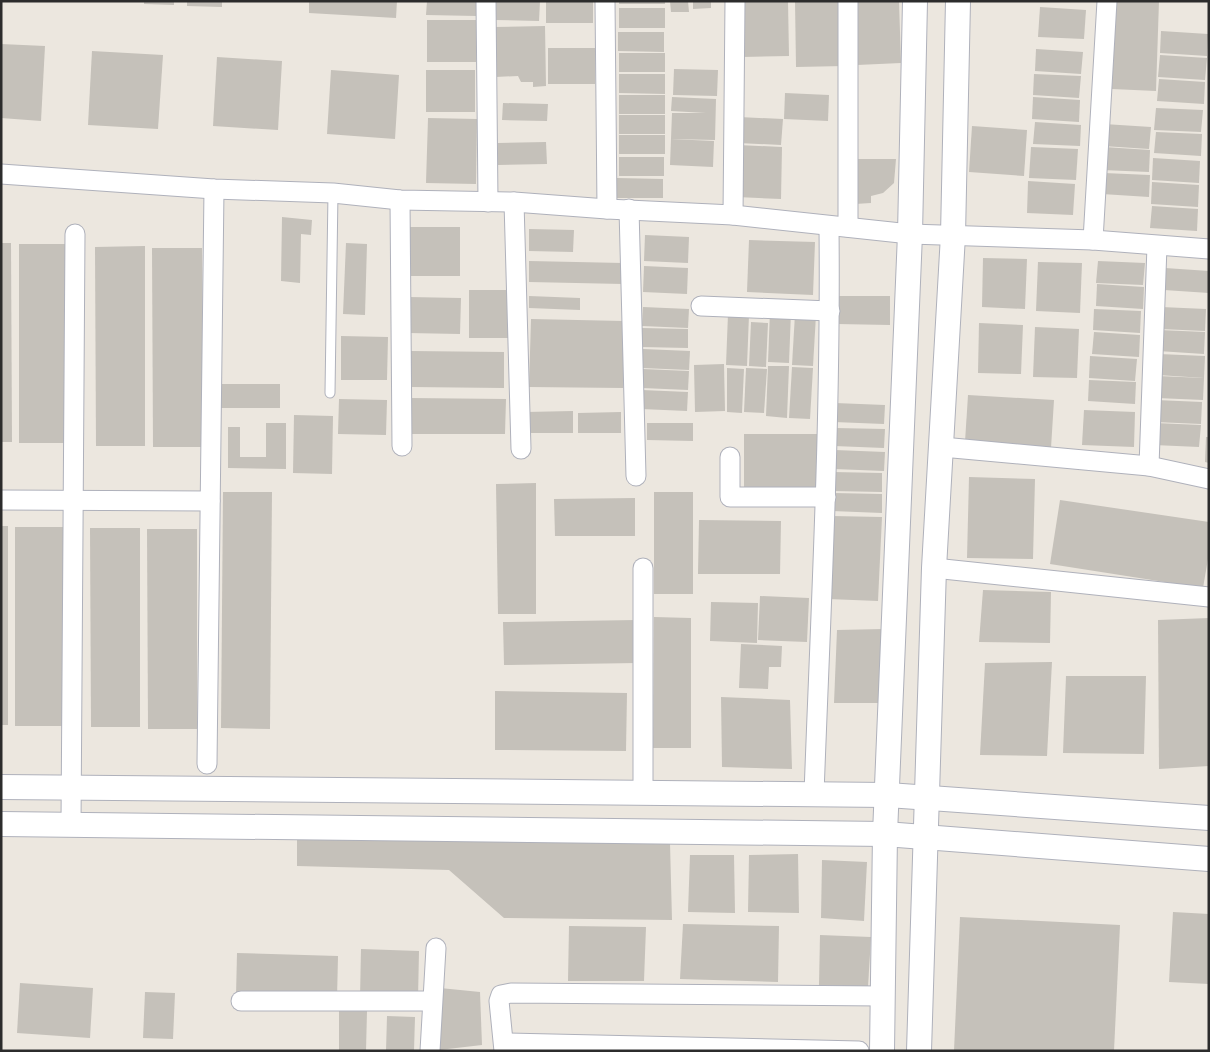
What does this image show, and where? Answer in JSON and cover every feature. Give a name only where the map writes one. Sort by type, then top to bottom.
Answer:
[{"type":"street","points":[[486,1],[488,202]]},
{"type":"street","points":[[605,1],[607,210]]},
{"type":"street","points":[[734,215],[735,1]]},
{"type":"street","points":[[814,794],[826,496],[830,311],[838,227],[848,1]]},
{"type":"street","points":[[882,1051],[885,834],[910,234],[915,1]]},
{"type":"street","points":[[919,1051],[934,568],[953,235],[958,1]]},
{"type":"street","points":[[1093,240],[1108,1]]},
{"type":"street","points":[[1,174],[214,189],[332,193],[400,200],[514,202],[607,210],[734,215],[910,234],[1093,240],[1209,249]]},
{"type":"street","points":[[207,764],[214,189]]},
{"type":"street","points":[[400,200],[402,446]]},
{"type":"street","points":[[514,202],[521,449]]},
{"type":"street","points":[[629,210],[636,476]]},
{"type":"street","points":[[71,825],[75,234]]},
{"type":"street","points":[[1149,466],[1157,246]]},
{"type":"street","points":[[701,306],[830,311]]},
{"type":"street","points":[[942,447],[1149,466],[1209,479]]},
{"type":"street","points":[[730,457],[730,496],[826,496]]},
{"type":"street","points":[[1,500],[210,501]]},
{"type":"street","points":[[643,568],[643,792]]},
{"type":"street","points":[[934,568],[1209,597]]},
{"type":"street","points":[[1,787],[888,795],[1209,818]]},
{"type":"street","points":[[1,824],[885,834],[1209,859]]},
{"type":"street","points":[[430,1051],[431,1001],[436,948]]},
{"type":"street","points":[[859,1051],[504,1047],[499,1000],[501,996],[511,993],[882,996]]},
{"type":"street","points":[[241,1001],[431,1001]]},
{"type":"lane","points":[[330,394],[332,193]]},
{"type":"building","points":[[144,1],[174,1],[174,5],[144,4]]},
{"type":"building","points":[[187,1],[222,1],[222,7],[187,6]]},
{"type":"building","points":[[309,1],[397,1],[396,18],[309,13]]},
{"type":"building","points":[[427,1],[477,1],[477,16],[426,15]]},
{"type":"building","points":[[495,1],[540,1],[539,21],[495,20]]},
{"type":"building","points":[[546,1],[593,1],[593,23],[546,23]]},
{"type":"building","points":[[619,1],[665,1],[665,4],[619,4]]},
{"type":"building","points":[[670,1],[688,1],[689,12],[671,12]]},
{"type":"building","points":[[693,1],[711,1],[711,8],[693,9]]},
{"type":"building","points":[[742,1],[788,1],[789,56],[742,57]]},
{"type":"building","points":[[795,1],[843,1],[844,66],[796,67]]},
{"type":"building","points":[[855,1],[899,1],[901,63],[857,65]]},
{"type":"building","points":[[1116,1],[1159,1],[1156,91],[1112,89]]},
{"type":"building","points":[[1040,7],[1086,10],[1084,39],[1038,37]]},
{"type":"building","points":[[619,8],[665,8],[665,28],[619,28]]},
{"type":"building","points":[[427,20],[477,20],[476,62],[427,62]]},
{"type":"building","points":[[545,26],[546,86],[533,87],[533,82],[521,82],[518,76],[495,77],[494,27]]},
{"type":"building","points":[[1161,31],[1208,34],[1207,56],[1160,53]]},
{"type":"building","points":[[618,32],[664,32],[664,52],[618,51]]},
{"type":"building","points":[[1,44],[45,46],[41,121],[1,118]]},
{"type":"building","points":[[548,48],[595,48],[595,84],[548,84]]},
{"type":"building","points":[[1036,49],[1083,52],[1081,74],[1035,71]]},
{"type":"building","points":[[92,51],[163,55],[158,129],[88,125]]},
{"type":"building","points":[[619,53],[665,53],[665,72],[619,72]]},
{"type":"building","points":[[1160,55],[1207,58],[1205,80],[1158,77]]},
{"type":"building","points":[[217,57],[282,61],[278,130],[213,126]]},
{"type":"building","points":[[674,69],[718,70],[717,96],[673,95]]},
{"type":"building","points":[[331,70],[399,75],[395,139],[327,134]]},
{"type":"building","points":[[426,70],[475,70],[475,112],[426,112]]},
{"type":"building","points":[[619,74],[665,74],[665,94],[619,93]]},
{"type":"building","points":[[1034,74],[1081,76],[1079,98],[1033,95]]},
{"type":"building","points":[[1159,79],[1205,82],[1204,104],[1157,101]]},
{"type":"building","points":[[785,93],[829,95],[828,121],[784,119]]},
{"type":"building","points":[[619,95],[665,95],[665,114],[619,114]]},
{"type":"building","points":[[672,97],[716,99],[715,140],[671,139],[672,113],[706,113],[671,111]]},
{"type":"building","points":[[1033,97],[1080,100],[1079,122],[1032,119]]},
{"type":"building","points":[[503,103],[548,104],[547,121],[502,120]]},
{"type":"building","points":[[1156,108],[1203,110],[1201,132],[1154,130]]},
{"type":"building","points":[[619,115],[665,115],[665,134],[619,134]]},
{"type":"building","points":[[739,117],[783,119],[781,145],[738,143]]},
{"type":"building","points":[[428,118],[477,119],[476,184],[426,183]]},
{"type":"building","points":[[1035,122],[1081,125],[1080,146],[1033,144]]},
{"type":"building","points":[[1104,124],[1151,127],[1149,149],[1103,146]]},
{"type":"building","points":[[972,126],[1027,130],[1024,176],[969,172]]},
{"type":"building","points":[[1156,132],[1202,134],[1201,156],[1154,153]]},
{"type":"building","points":[[619,135],[665,135],[665,154],[619,154]]},
{"type":"building","points":[[671,139],[714,141],[713,167],[670,165]]},
{"type":"building","points":[[546,142],[547,164],[498,165],[498,143]]},
{"type":"building","points":[[738,145],[782,147],[781,199],[737,197]]},
{"type":"building","points":[[1031,147],[1078,149],[1076,180],[1029,178]]},
{"type":"building","points":[[1104,147],[1150,150],[1149,172],[1102,170]]},
{"type":"building","points":[[619,157],[664,157],[664,176],[619,176]]},
{"type":"building","points":[[1153,158],[1200,161],[1199,183],[1152,180]]},
{"type":"building","points":[[854,159],[896,159],[894,183],[883,193],[871,196],[871,203],[855,204]]},
{"type":"building","points":[[1104,173],[1150,175],[1149,197],[1102,194]]},
{"type":"building","points":[[617,178],[663,179],[663,198],[617,198]]},
{"type":"building","points":[[1028,181],[1075,184],[1073,215],[1027,213]]},
{"type":"building","points":[[1152,182],[1199,185],[1198,207],[1151,204]]},
{"type":"building","points":[[1152,206],[1198,209],[1197,231],[1150,228]]},
{"type":"building","points":[[282,217],[312,220],[311,235],[301,234],[300,283],[281,281]]},
{"type":"building","points":[[410,227],[460,227],[460,276],[409,276]]},
{"type":"building","points":[[529,229],[574,230],[573,252],[529,251]]},
{"type":"building","points":[[645,235],[689,237],[688,263],[644,261]]},
{"type":"building","points":[[749,240],[815,242],[813,295],[747,292]]},
{"type":"building","points":[[1,243],[11,243],[12,442],[1,442]]},
{"type":"building","points":[[346,243],[367,244],[365,315],[343,314]]},
{"type":"building","points":[[19,244],[69,244],[69,443],[19,443]]},
{"type":"building","points":[[145,246],[145,446],[96,446],[95,247]]},
{"type":"building","points":[[152,248],[202,248],[203,447],[153,447]]},
{"type":"building","points":[[983,258],[1027,259],[1025,309],[982,307]]},
{"type":"building","points":[[529,261],[623,263],[623,284],[529,282]]},
{"type":"building","points":[[1098,261],[1145,263],[1143,285],[1096,283]]},
{"type":"building","points":[[1038,262],[1082,263],[1080,313],[1036,311]]},
{"type":"building","points":[[644,266],[688,268],[687,294],[643,292]]},
{"type":"building","points":[[1165,268],[1209,271],[1209,293],[1164,290]]},
{"type":"building","points":[[1097,284],[1144,287],[1143,309],[1096,306]]},
{"type":"building","points":[[469,290],[515,290],[514,338],[469,338]]},
{"type":"building","points":[[529,296],[580,298],[580,310],[529,308]]},
{"type":"building","points":[[837,296],[890,296],[890,325],[837,324]]},
{"type":"building","points":[[409,297],[461,298],[460,334],[408,333]]},
{"type":"building","points":[[643,307],[689,309],[688,328],[642,326]]},
{"type":"building","points":[[1161,307],[1206,309],[1205,331],[1160,329]]},
{"type":"building","points":[[1094,309],[1141,311],[1140,333],[1093,330]]},
{"type":"building","points":[[770,311],[791,312],[789,363],[768,362]]},
{"type":"building","points":[[728,314],[749,315],[747,366],[726,365]]},
{"type":"building","points":[[795,314],[816,315],[813,366],[792,365]]},
{"type":"building","points":[[531,319],[624,321],[623,388],[529,387]]},
{"type":"building","points":[[751,322],[768,323],[766,367],[749,366]]},
{"type":"building","points":[[979,323],[1023,325],[1021,374],[978,373]]},
{"type":"building","points":[[1035,327],[1079,329],[1077,378],[1033,377]]},
{"type":"building","points":[[642,328],[688,329],[688,348],[641,347]]},
{"type":"building","points":[[1159,330],[1205,332],[1204,354],[1158,351]]},
{"type":"building","points":[[1094,332],[1140,335],[1139,357],[1092,354]]},
{"type":"building","points":[[341,336],[388,337],[387,380],[341,380]]},
{"type":"building","points":[[643,349],[690,351],[689,370],[642,368]]},
{"type":"building","points":[[411,351],[504,352],[504,388],[411,387]]},
{"type":"building","points":[[1159,354],[1205,356],[1204,378],[1158,375]]},
{"type":"building","points":[[1090,356],[1137,359],[1135,381],[1089,378]]},
{"type":"building","points":[[724,364],[725,411],[695,412],[694,365]]},
{"type":"building","points":[[768,366],[789,366],[787,418],[766,416]]},
{"type":"building","points":[[792,367],[813,368],[810,419],[789,418]]},
{"type":"building","points":[[727,368],[744,369],[742,413],[727,412]]},
{"type":"building","points":[[746,368],[767,369],[764,413],[744,412]]},
{"type":"building","points":[[643,369],[689,371],[688,390],[642,388]]},
{"type":"building","points":[[1158,376],[1204,378],[1203,400],[1157,398]]},
{"type":"building","points":[[1089,380],[1136,382],[1135,404],[1088,401]]},
{"type":"building","points":[[220,384],[280,384],[280,408],[220,408]]},
{"type":"building","points":[[642,390],[688,392],[687,411],[641,409]]},
{"type":"building","points":[[968,395],[1054,400],[1051,448],[965,442]]},
{"type":"building","points":[[410,398],[506,399],[505,434],[410,434]]},
{"type":"building","points":[[339,399],[387,400],[386,435],[338,434]]},
{"type":"building","points":[[1156,400],[1202,402],[1201,424],[1155,422]]},
{"type":"building","points":[[835,403],[885,405],[884,424],[834,422]]},
{"type":"building","points":[[1084,410],[1135,412],[1134,447],[1082,445]]},
{"type":"building","points":[[573,411],[573,433],[526,433],[526,412]]},
{"type":"building","points":[[621,412],[621,433],[578,433],[578,413]]},
{"type":"building","points":[[294,415],[333,416],[332,474],[293,473]]},
{"type":"building","points":[[266,423],[286,423],[286,469],[228,468],[228,427],[240,427],[240,457],[266,457]]},
{"type":"building","points":[[647,423],[693,423],[693,441],[647,440]]},
{"type":"building","points":[[1155,423],[1201,425],[1199,447],[1154,445]]},
{"type":"building","points":[[835,428],[885,429],[884,448],[834,446]]},
{"type":"building","points":[[744,434],[817,434],[817,487],[744,487]]},
{"type":"building","points":[[1206,437],[1209,437],[1209,463],[1205,462]]},
{"type":"building","points":[[835,450],[885,452],[884,471],[834,469]]},
{"type":"building","points":[[833,472],[882,473],[882,492],[832,491]]},
{"type":"building","points":[[969,477],[1035,479],[1033,559],[967,558]]},
{"type":"building","points":[[536,483],[536,614],[498,614],[496,484]]},
{"type":"building","points":[[223,492],[272,492],[270,729],[221,728]]},
{"type":"building","points":[[654,492],[693,492],[693,594],[654,594]]},
{"type":"building","points":[[833,493],[882,494],[882,513],[832,511]]},
{"type":"building","points":[[635,498],[635,536],[555,536],[554,499]]},
{"type":"building","points":[[1060,500],[1209,522],[1209,553],[1203,588],[1050,564]]},
{"type":"building","points":[[832,516],[882,517],[878,601],[828,599]]},
{"type":"building","points":[[699,520],[781,521],[780,574],[698,574]]},
{"type":"building","points":[[1,526],[8,526],[8,725],[1,725]]},
{"type":"building","points":[[15,527],[65,527],[65,726],[15,726]]},
{"type":"building","points":[[90,528],[140,528],[140,727],[91,727]]},
{"type":"building","points":[[147,529],[197,529],[197,729],[148,729]]},
{"type":"building","points":[[983,590],[1051,592],[1050,643],[979,642]]},
{"type":"building","points":[[760,596],[809,598],[807,642],[758,640]]},
{"type":"building","points":[[711,602],[758,603],[757,643],[710,641]]},
{"type":"building","points":[[654,617],[691,618],[691,748],[653,748]]},
{"type":"building","points":[[1209,618],[1209,766],[1159,769],[1158,620]]},
{"type":"building","points":[[636,620],[637,663],[504,665],[503,622]]},
{"type":"building","points":[[883,629],[884,703],[834,703],[837,630]]},
{"type":"building","points":[[741,644],[782,646],[781,667],[769,667],[768,689],[739,688]]},
{"type":"building","points":[[1052,662],[1047,756],[980,755],[985,663]]},
{"type":"building","points":[[1066,676],[1146,676],[1144,754],[1063,753]]},
{"type":"building","points":[[495,691],[627,693],[626,751],[495,750]]},
{"type":"building","points":[[721,697],[790,700],[792,769],[722,767]]},
{"type":"building","points":[[297,837],[670,843],[672,920],[504,918],[449,870],[297,866]]},
{"type":"building","points":[[798,854],[799,913],[748,912],[749,855]]},
{"type":"building","points":[[690,855],[734,855],[735,913],[688,912]]},
{"type":"building","points":[[822,860],[867,862],[864,921],[821,918]]},
{"type":"building","points":[[1173,912],[1209,914],[1209,984],[1169,982]]},
{"type":"building","points":[[960,917],[1120,925],[1114,1051],[954,1051]]},
{"type":"building","points":[[683,924],[779,926],[778,982],[680,979]]},
{"type":"building","points":[[569,926],[646,927],[644,981],[568,981]]},
{"type":"building","points":[[820,935],[871,937],[868,987],[819,985]]},
{"type":"building","points":[[361,949],[419,951],[418,999],[360,998]]},
{"type":"building","points":[[237,953],[338,956],[337,999],[236,996]]},
{"type":"building","points":[[20,983],[93,988],[90,1038],[17,1033]]},
{"type":"building","points":[[440,988],[480,992],[482,1045],[439,1050]]},
{"type":"building","points":[[145,992],[175,993],[173,1039],[143,1038]]},
{"type":"building","points":[[339,1011],[367,1011],[366,1051],[339,1051]]},
{"type":"building","points":[[387,1016],[415,1017],[414,1051],[386,1051]]}]
